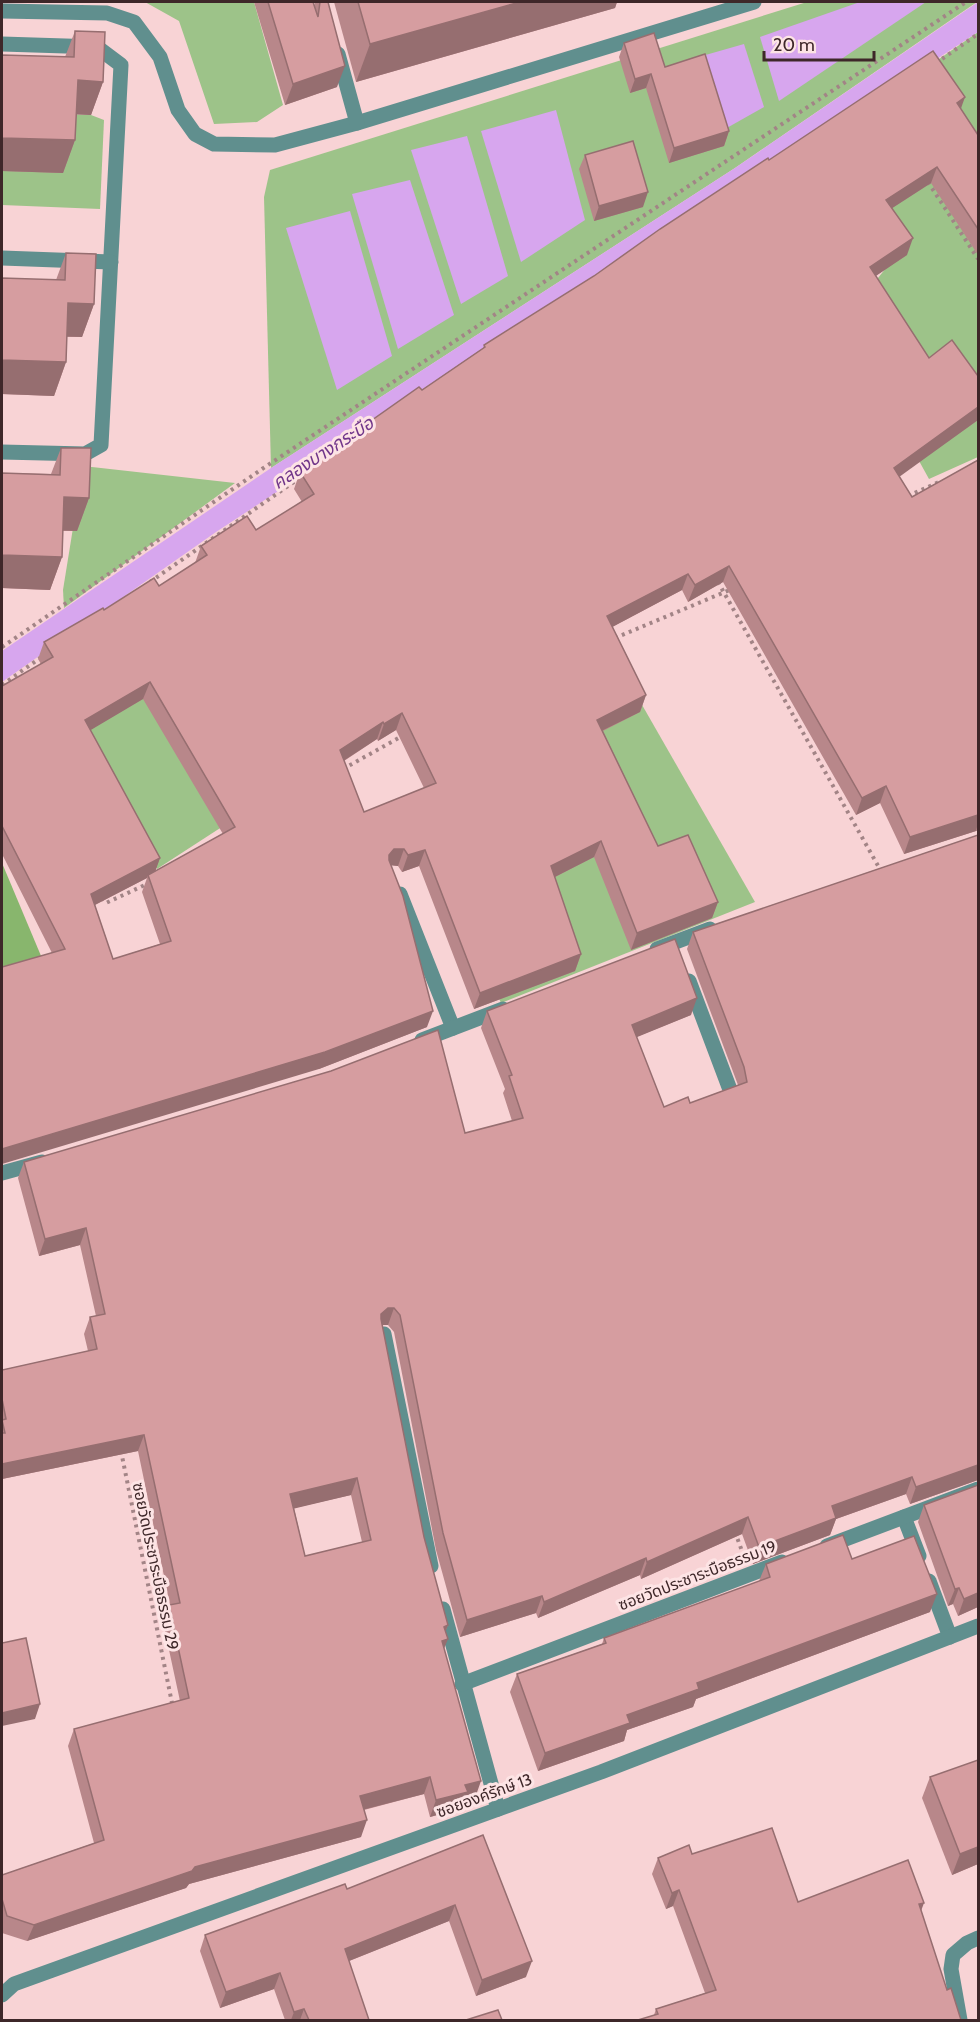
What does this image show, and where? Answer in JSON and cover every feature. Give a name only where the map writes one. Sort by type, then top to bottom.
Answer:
[{"type":"street","points":[[2,11],[62,7],[107,13],[134,22],[160,57],[178,110],[195,135],[214,144],[275,145],[357,123],[754,2]]},
{"type":"street","points":[[334,36],[357,123]]},
{"type":"street","points":[[2,44],[97,47],[121,65],[101,445],[85,454],[2,452]]},
{"type":"street","points":[[2,258],[111,262]]},
{"type":"street","points":[[392,874],[453,1028]]},
{"type":"street","points":[[641,955],[678,953],[726,922]]},
{"type":"street","points":[[678,953],[729,1087]]},
{"type":"street","points":[[409,1045],[513,1005]]},
{"type":"street","points":[[2,1173],[55,1158]]},
{"type":"street","points":[[384,1334],[437,1590],[498,1809]]},
{"type":"street","points":[[816,1550],[978,1489]]},
{"type":"street","points":[[904,1517],[950,1637]]},
{"type":"street","name":"ซอยวัดประชาระบือธรรม 19","points":[[462,1684],[794,1558]]},
{"type":"street","name":"ซอยองค์รักษ์ 13","points":[[2,1995],[14,1984],[498,1809],[978,1626]]},
{"type":"street","points":[[960,2020],[951,1970],[953,1955],[967,1943],[978,1938]]},
{"type":"path","points":[[2,647],[262,469],[966,2]]},
{"type":"path","points":[[932,66],[978,34]]},
{"type":"path","points":[[923,174],[978,259]]},
{"type":"path","points":[[142,587],[306,474]]},
{"type":"path","points":[[900,500],[943,480]]},
{"type":"path","points":[[714,573],[723,593],[881,872]]},
{"type":"path","points":[[611,640],[662,616],[734,588]]},
{"type":"path","points":[[2,685],[47,654]]},
{"type":"path","points":[[340,771],[409,732]]},
{"type":"path","points":[[99,894],[106,903],[156,880]]},
{"type":"path","name":"ซอยวัดประชาระบือธรรม 29","points":[[119,1443],[174,1712]]},
{"type":"path","points":[[735,1530],[750,1574]]},
{"type":"green space","points":[[145,2],[254,2],[283,105],[257,122],[214,124],[179,21]]},
{"type":"green space","points":[[807,2],[977,2],[735,168],[271,468],[264,197],[270,170]]},
{"type":"green space","points":[[978,32],[978,164],[919,73]]},
{"type":"green space","points":[[65,114],[91,115],[104,120],[100,209],[2,205],[2,171]]},
{"type":"green space","points":[[938,171],[978,238],[978,457],[929,479],[859,352],[874,283],[898,253],[869,206]]},
{"type":"green space","points":[[83,466],[235,483],[64,608],[63,590]]},
{"type":"green space","points":[[610,649],[755,902],[501,1003],[462,912]]},
{"type":"green space","points":[[147,664],[231,821],[157,869],[72,727]]},
{"type":"green space","points":[[2,863],[44,963],[2,974]]},
{"type":"water","points":[[860,2],[926,2],[779,101],[760,37]]},
{"type":"water","name":"คลองบางกระบือ","points":[[978,2],[978,32],[216,532],[2,682],[2,651],[271,468],[735,168]]},
{"type":"water","points":[[744,44],[764,107],[725,129],[702,56]]},
{"type":"water","points":[[556,110],[585,220],[521,262],[481,131]]},
{"type":"water","points":[[467,136],[508,276],[461,304],[411,150]]},
{"type":"water","points":[[410,180],[454,315],[398,349],[352,194]]},
{"type":"water","points":[[350,211],[392,356],[337,390],[286,228]]},
{"type":"building","points":[[268,2],[313,2],[318,17],[320,2],[328,2],[345,66],[293,84]]},
{"type":"building","points":[[358,2],[520,2],[370,44]]},
{"type":"building","points":[[75,31],[105,32],[103,82],[78,80],[75,140],[2,138],[2,55],[74,57]]},
{"type":"building","points":[[654,33],[665,67],[705,54],[729,131],[674,148],[651,74],[635,79],[624,43]]},
{"type":"building","points":[[933,51],[965,97],[957,103],[978,135],[978,229],[937,167],[886,200],[913,238],[870,267],[929,358],[952,340],[978,376],[978,407],[894,468],[912,497],[978,460],[978,815],[910,837],[886,786],[862,798],[729,566],[695,585],[688,574],[607,616],[646,695],[597,720],[658,846],[688,835],[718,902],[637,933],[601,841],[551,866],[581,954],[480,993],[425,850],[408,855],[404,849],[394,849],[389,855],[389,860],[403,896],[433,1011],[325,1052],[2,1149],[2,967],[65,949],[2,826],[2,686],[53,657],[44,642],[103,608],[104,610],[154,578],[159,586],[207,555],[201,546],[247,516],[256,530],[314,494],[300,472],[361,435],[358,430],[419,387],[422,390],[485,347],[484,345],[594,276],[660,229],[768,158],[769,160]],"holes":[[[150,682],[235,827],[148,875],[171,941],[113,959],[91,894],[160,858],[85,720]],[[402,713],[436,783],[364,812],[340,750],[383,722],[384,724]]]},
{"type":"building","points":[[633,141],[648,192],[599,206],[585,155]]},
{"type":"building","points":[[66,253],[96,254],[94,304],[68,303],[66,362],[2,360],[2,278],[65,280]]},
{"type":"building","points":[[61,448],[91,448],[89,498],[64,497],[62,557],[2,555],[2,473],[60,475]]},
{"type":"building","points":[[978,835],[978,1465],[916,1487],[912,1477],[832,1506],[836,1518],[759,1547],[748,1517],[647,1562],[646,1558],[544,1602],[542,1596],[467,1620],[443,1533],[400,1315],[394,1308],[388,1308],[381,1314],[381,1319],[424,1537],[448,1625],[444,1627],[448,1639],[442,1641],[481,1781],[465,1785],[468,1792],[436,1800],[430,1777],[360,1796],[367,1820],[195,1867],[192,1871],[34,1925],[7,1916],[2,1899],[2,1875],[104,1840],[74,1729],[189,1698],[169,1605],[180,1603],[144,1435],[2,1464],[2,1433],[5,1433],[2,1420],[6,1419],[2,1399],[2,1370],[97,1349],[90,1317],[105,1314],[86,1228],[45,1239],[24,1162],[331,1071],[438,1030],[465,1133],[523,1118],[509,1076],[512,1075],[487,1011],[675,939],[697,998],[632,1025],[664,1107],[688,1097],[690,1103],[747,1082],[744,1067],[693,932]],"holes":[[[357,1478],[371,1540],[305,1556],[290,1494]]]},
{"type":"building","points":[[978,1485],[978,1593],[964,1599],[959,1588],[955,1589],[924,1505]]},
{"type":"building","points":[[843,1535],[852,1559],[914,1536],[937,1594],[697,1683],[699,1689],[627,1715],[630,1723],[545,1753],[517,1674],[606,1643],[604,1638],[770,1577],[766,1564]]},
{"type":"building","points":[[26,1638],[40,1704],[2,1713],[2,1643]]},
{"type":"building","points":[[978,1760],[978,1847],[960,1854],[930,1777]]},
{"type":"building","points":[[772,1828],[798,1902],[908,1860],[924,1903],[919,1904],[947,1990],[951,1988],[961,2020],[638,2020],[658,2014],[656,2009],[716,1990],[679,1890],[672,1893],[658,1858],[689,1845],[692,1854]]},
{"type":"building","points":[[483,1835],[532,1961],[482,1980],[455,1905],[345,1949],[369,2020],[309,2020],[304,2009],[294,2012],[280,1973],[226,1992],[205,1935],[345,1884],[347,1889]]},
{"type":"building","points":[[498,2010],[502,2020],[466,2020]]}]
